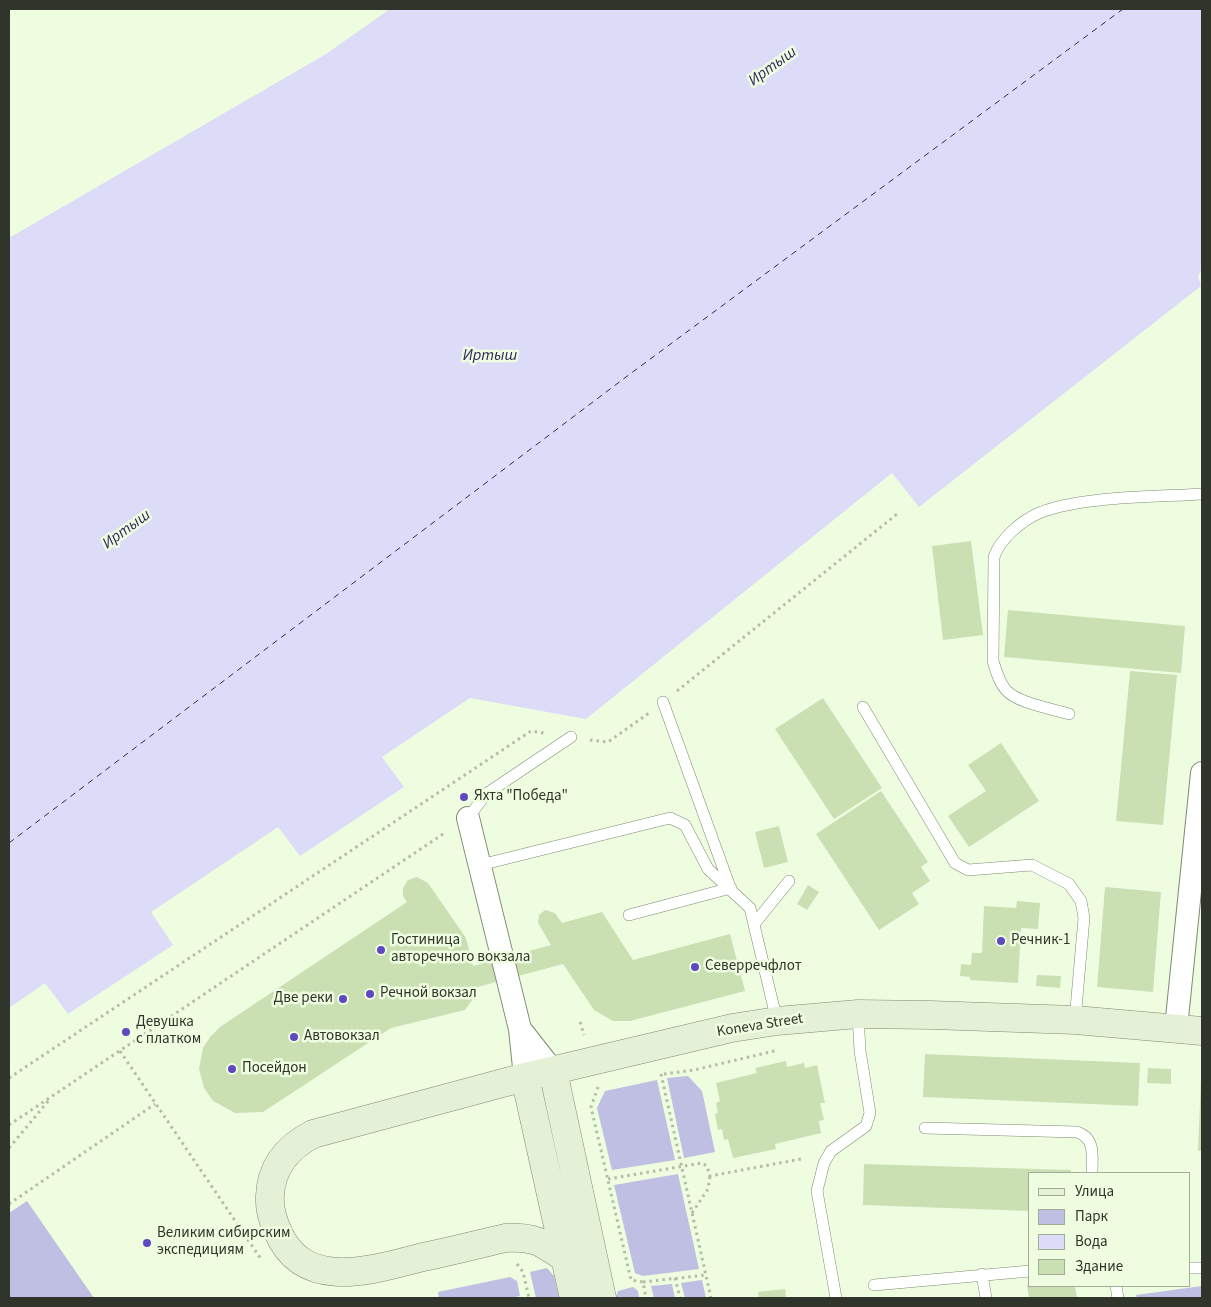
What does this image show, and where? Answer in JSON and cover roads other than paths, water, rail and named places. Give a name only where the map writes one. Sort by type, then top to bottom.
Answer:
[{"type":"main road","name":"Koneva Street","points":[[566,1259],[539,1240],[524,1237],[504,1238],[367,1271],[327,1272],[306,1264],[290,1251],[280,1237],[269,1202],[273,1176],[283,1156],[302,1140],[313,1134],[525,1077],[732,1028],[777,1021],[858,1014],[1075,1020],[1202,1031]]},
{"type":"main road","points":[[553,1071],[602,1298]]},
{"type":"main road","points":[[525,1077],[574,1298]]},
{"type":"street","points":[[1176,1028],[1200,823],[1202,773]]},
{"type":"street","points":[[468,818],[520,1029],[525,1077]]},
{"type":"street","points":[[520,1029],[553,1071]]},
{"type":"lane","points":[[1069,714],[1029,702],[1007,691],[998,677],[993,661],[994,557],[998,545],[1021,524],[1039,513],[1081,503],[1202,494]]},
{"type":"lane","points":[[663,702],[731,888]]},
{"type":"lane","points":[[863,707],[954,863],[968,870],[1032,866],[1069,884],[1080,901],[1084,918],[1075,1020]]},
{"type":"lane","points":[[468,818],[486,794],[571,737]]},
{"type":"lane","points":[[480,865],[670,818],[685,826],[702,861],[750,908],[777,1021]]},
{"type":"lane","points":[[755,923],[789,882]]},
{"type":"lane","points":[[629,915],[731,888]]},
{"type":"lane","points":[[836,1298],[817,1191],[821,1170],[831,1150],[866,1126],[870,1114],[860,1051],[858,1014]]},
{"type":"lane","points":[[925,1128],[1077,1132],[1084,1135],[1090,1141],[1092,1172]]},
{"type":"lane","points":[[874,1285],[1028,1271]]},
{"type":"lane","points":[[982,1274],[986,1298]]},
{"type":"water","name":"Иртыш","points":[[390,9],[1202,9],[1202,269],[1198,276],[1201,286],[919,507],[892,473],[586,719],[470,698],[382,757],[404,787],[300,856],[278,827],[151,912],[173,945],[68,1014],[45,983],[9,1008],[9,238],[326,54]]},
{"type":"place","name":"Яхта \"Победа\"","points":[[464,797]]},
{"type":"place","name":"Речник-1","points":[[1001,941]]},
{"type":"place","name":"Гостиница авторечного вокзала","points":[[381,950]]},
{"type":"place","name":"Северречфлот","points":[[695,967]]},
{"type":"place","name":"Речной вокзал","points":[[370,994]]},
{"type":"place","name":"Две реки","points":[[343,999]]},
{"type":"place","name":"Девушка с платком","points":[[126,1032]]},
{"type":"place","name":"Автовокзал","points":[[294,1037]]},
{"type":"place","name":"Посейдон","points":[[232,1069]]},
{"type":"place","name":"Великим сибирским экспедициям","points":[[147,1243]]}]
